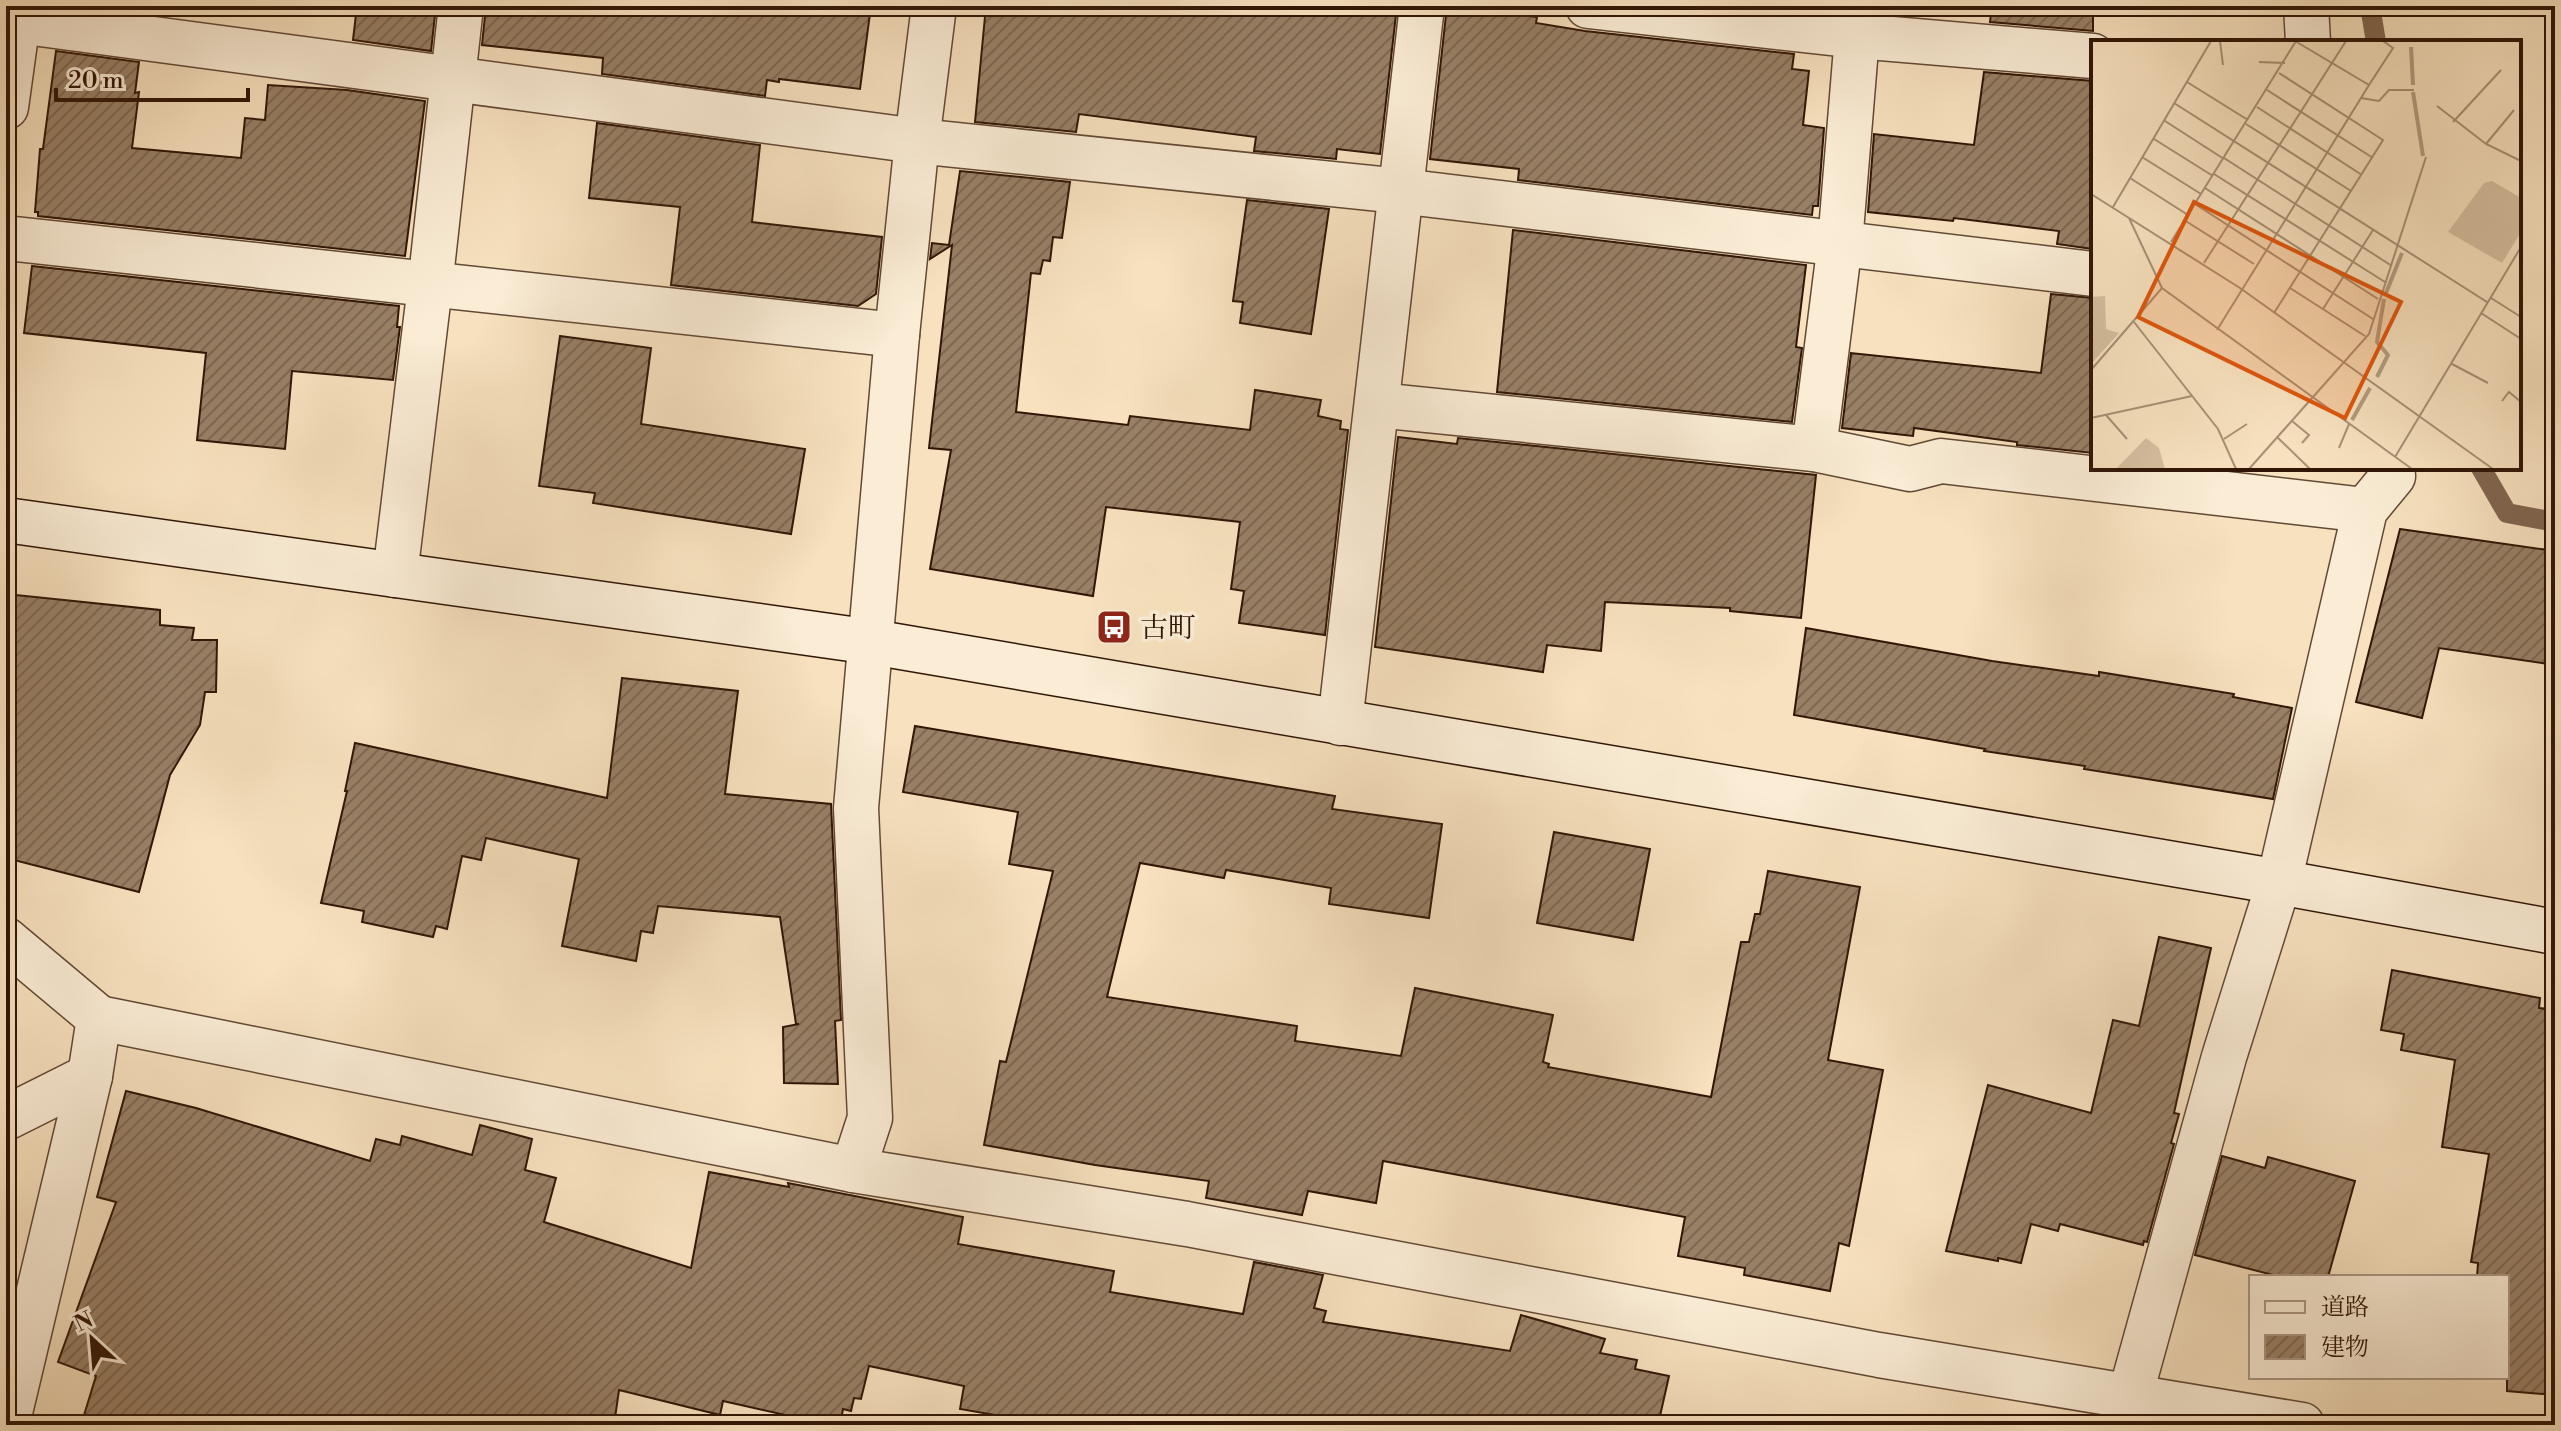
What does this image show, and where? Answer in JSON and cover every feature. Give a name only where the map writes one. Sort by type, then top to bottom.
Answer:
[{"type":"street","points":[[395,575],[461,6]]},
{"type":"street","points":[[853,1170],[870,1118],[856,808],[897,335],[934,6]]},
{"type":"street","points":[[1340,723],[1422,6]]},
{"type":"street","points":[[1588,6],[1859,21],[2091,56]]},
{"type":"street","points":[[2306,6],[2308,40]]},
{"type":"street","points":[[6,107],[19,14],[453,79],[917,141],[1400,191],[2091,274]]},
{"type":"street","points":[[1814,449],[1840,243],[1859,21]]},
{"type":"street","points":[[6,238],[897,335]]},
{"type":"street","points":[[1377,405],[1814,449],[1910,469],[1941,461],[2365,510]]},
{"type":"street","points":[[2126,1411],[2224,1057],[2279,882],[2365,510],[2393,476],[2392,470]]},
{"type":"street","points":[[6,520],[872,642],[2279,882],[2555,932]]},
{"type":"street","points":[[6,940],[99,1018],[853,1170],[1187,1224],[1879,1355],[2126,1411],[2302,1425]]},
{"type":"street","points":[[7,1425],[90,1076],[99,1018]]},
{"type":"street","points":[[6,1118],[90,1076]]},
{"type":"building","points":[[357,6],[436,6],[431,51],[353,40]]},
{"type":"building","points":[[486,6],[871,6],[860,89],[779,79],[779,82],[767,80],[765,96],[602,74],[603,58],[482,45]]},
{"type":"building","points":[[986,6],[1397,6],[1380,154],[1337,149],[1336,159],[1254,151],[1256,137],[1079,114],[1076,132],[975,122]]},
{"type":"building","points":[[1447,6],[1537,17],[1536,23],[1585,31],[1794,54],[1792,69],[1809,71],[1803,125],[1824,128],[1818,206],[1813,206],[1812,215],[1518,180],[1519,169],[1430,159]]},
{"type":"building","points":[[1992,6],[2093,6],[2093,31],[1990,22]]},
{"type":"building","points":[[56,51],[139,62],[135,93],[139,92],[132,148],[241,158],[245,118],[265,120],[268,85],[347,90],[425,101],[405,256],[38,216],[35,212],[40,149],[43,149]]},
{"type":"building","points":[[1984,72],[2091,81],[2091,249],[2057,244],[2059,231],[1954,218],[1953,221],[1868,212],[1874,134],[1974,145]]},
{"type":"building","points":[[597,123],[760,145],[752,222],[882,237],[876,294],[858,306],[671,285],[680,207],[589,198]]},
{"type":"building","points":[[960,171],[1070,182],[1062,238],[1053,237],[1050,261],[1043,260],[1040,274],[1031,273],[1016,412],[1128,425],[1130,416],[1250,430],[1255,390],[1321,400],[1318,416],[1341,421],[1340,429],[1348,430],[1325,635],[1239,623],[1244,591],[1231,589],[1240,522],[1106,507],[1093,596],[930,569],[951,450],[929,448],[952,245],[930,259],[932,243],[949,245]]},
{"type":"building","points":[[1247,200],[1329,209],[1311,334],[1240,323],[1243,302],[1233,301]]},
{"type":"building","points":[[1513,230],[1806,265],[1796,347],[1802,348],[1792,422],[1497,392]]},
{"type":"building","points":[[32,266],[399,306],[397,327],[400,327],[393,380],[292,371],[285,449],[197,440],[206,353],[24,333]]},
{"type":"building","points":[[2051,294],[2091,298],[2091,453],[2017,445],[2017,442],[1914,428],[1913,436],[1842,428],[1851,353],[2041,373]]},
{"type":"building","points":[[560,336],[651,348],[641,424],[805,449],[791,534],[593,503],[595,493],[539,486]]},
{"type":"building","points":[[1398,437],[1457,444],[1458,438],[1816,475],[1801,618],[1730,611],[1730,608],[1605,602],[1601,651],[1547,645],[1543,672],[1375,647]]},
{"type":"building","points":[[2400,529],[2555,551],[2555,665],[2439,648],[2422,718],[2356,702]]},
{"type":"building","points":[[6,594],[160,610],[160,625],[194,628],[192,640],[217,640],[216,692],[205,692],[200,725],[170,775],[139,892],[6,858]]},
{"type":"building","points":[[1806,628],[1992,661],[2099,676],[2099,672],[2234,694],[2233,697],[2292,708],[2273,799],[2084,769],[2085,766],[1984,751],[1794,715]]},
{"type":"building","points":[[622,678],[738,691],[725,794],[831,804],[841,1020],[835,1021],[838,1084],[784,1083],[783,1027],[799,1024],[796,1024],[780,917],[658,906],[653,933],[641,931],[636,961],[562,946],[579,859],[486,838],[481,860],[462,856],[447,929],[436,926],[433,937],[362,922],[364,911],[321,903],[355,743],[607,798]]},
{"type":"building","points":[[915,726],[1335,796],[1332,809],[1442,824],[1429,918],[1329,904],[1331,888],[1226,870],[1224,878],[1140,863],[1107,997],[1297,1026],[1295,1041],[1401,1056],[1415,988],[1553,1015],[1543,1062],[1549,1064],[1548,1067],[1711,1097],[1741,942],[1749,942],[1755,914],[1760,914],[1768,871],[1860,887],[1828,1060],[1883,1070],[1849,1246],[1839,1243],[1830,1291],[1744,1275],[1745,1268],[1678,1256],[1685,1217],[1383,1161],[1376,1203],[1308,1191],[1302,1215],[1206,1198],[1209,1181],[984,1145],[1000,1061],[1006,1062],[1053,871],[1009,864],[1018,812],[903,792]]},
{"type":"building","points":[[1554,832],[1650,849],[1633,940],[1537,923]]},
{"type":"building","points":[[2159,937],[2211,948],[2174,1113],[2179,1114],[2171,1143],[2174,1144],[2147,1242],[2144,1241],[2143,1245],[2060,1224],[2058,1231],[2031,1224],[2021,1263],[1946,1251],[1988,1085],[2091,1113],[2113,1020],[2139,1026]]},
{"type":"building","points":[[2392,970],[2540,998],[2539,1008],[2555,1010],[2555,1395],[2507,1391],[2509,1275],[2477,1275],[2478,1263],[2471,1262],[2489,1154],[2442,1147],[2455,1060],[2401,1050],[2404,1034],[2381,1030]]},
{"type":"building","points":[[126,1091],[196,1108],[370,1161],[376,1139],[400,1145],[402,1136],[472,1155],[480,1125],[532,1139],[525,1170],[556,1178],[544,1222],[691,1268],[709,1172],[789,1187],[788,1183],[963,1217],[958,1244],[1114,1271],[1110,1292],[1243,1314],[1254,1262],[1323,1275],[1314,1308],[1326,1311],[1323,1322],[1510,1351],[1521,1315],[1605,1339],[1600,1353],[1637,1360],[1635,1369],[1669,1376],[1658,1425],[1052,1425],[960,1409],[964,1386],[869,1366],[861,1399],[854,1398],[851,1411],[843,1409],[840,1425],[723,1401],[720,1415],[619,1390],[614,1425],[81,1425],[96,1376],[58,1362],[116,1202],[97,1197]]},
{"type":"building","points":[[2222,1156],[2265,1168],[2268,1157],[2355,1181],[2329,1275],[2273,1275],[2195,1255]]},
{"type":"waterway","points":[[2370,6],[2376,40]]},
{"type":"waterway","points":[[2482,470],[2507,513],[2555,522]]},
{"type":"place","name":"古町","points":[[1114,627]]}]
